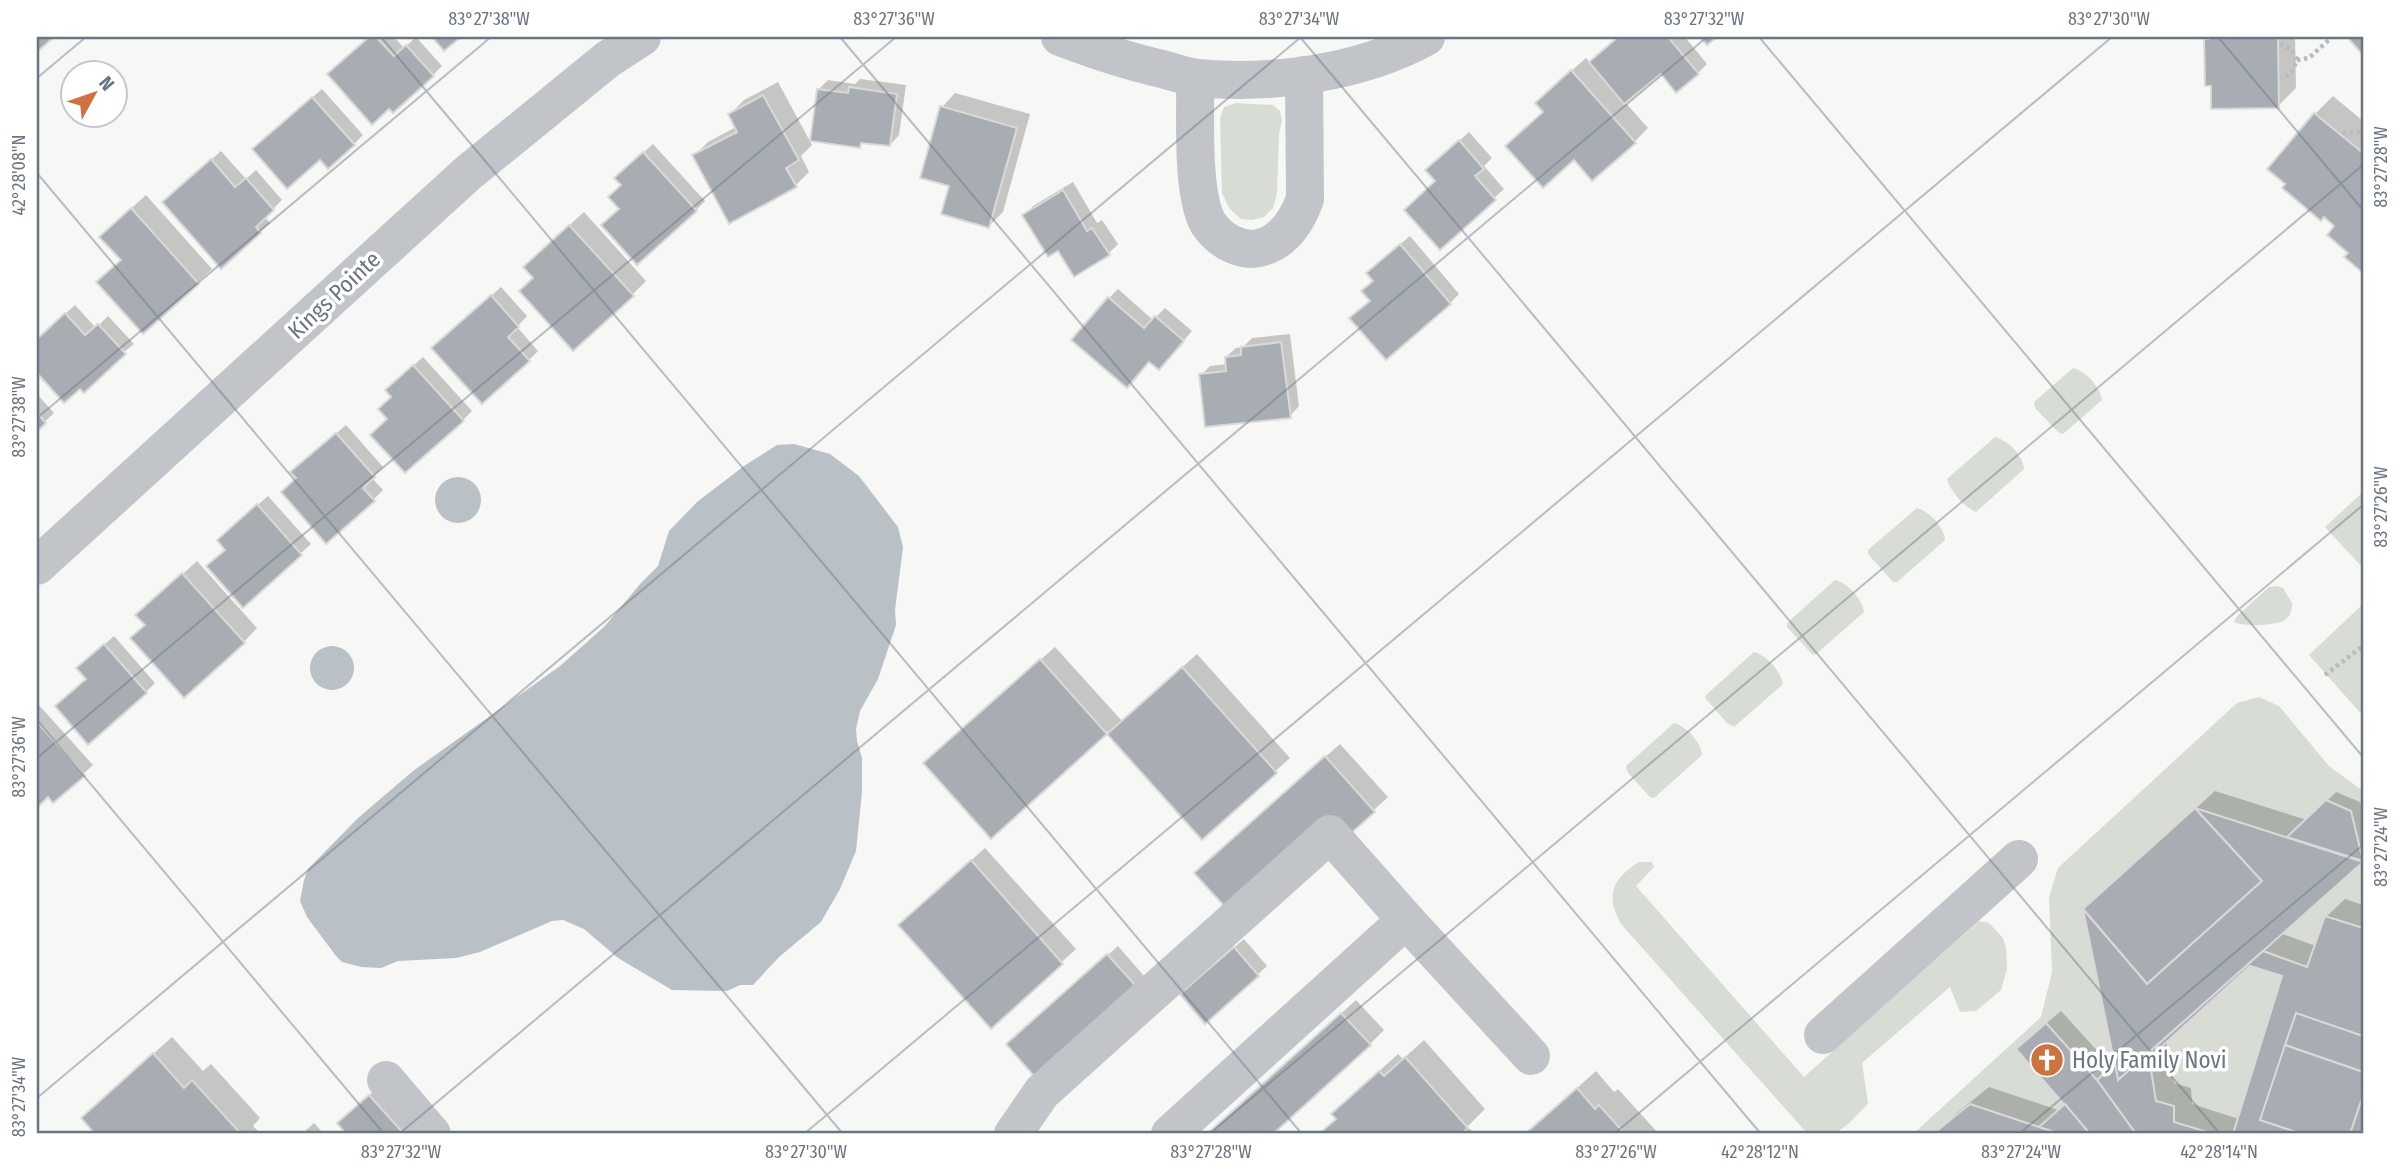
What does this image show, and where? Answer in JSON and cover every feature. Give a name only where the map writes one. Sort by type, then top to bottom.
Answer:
[{"type":"street","name":"Kings Pointe","points":[[37,566],[468,173],[608,59],[642,37]]},
{"type":"street","points":[[1060,37],[1115,58],[1195,78],[1251,81],[1304,75],[1341,67],[1405,48],[1426,37]]},
{"type":"street","points":[[1195,78],[1198,170],[1201,203],[1208,223],[1229,243],[1241,248],[1258,248],[1274,242],[1289,231],[1299,216],[1305,199],[1304,75]]},
{"type":"street","points":[[1013,1134],[1042,1092],[1330,834],[1531,1056]]},
{"type":"street","points":[[1823,1034],[2020,859]]},
{"type":"street","points":[[1170,1134],[1406,920]]},
{"type":"street","points":[[386,1080],[432,1134]]},
{"type":"path","points":[[2297,60],[2309,58],[2332,37]]},
{"type":"path","points":[[2280,44],[2291,49],[2297,60]]},
{"type":"path","points":[[2281,78],[2291,74],[2297,60]]},
{"type":"path","points":[[2343,133],[2363,132]]},
{"type":"path","points":[[2325,675],[2363,646]]},
{"type":"shaded area","points":[[1236,103],[1273,105],[1280,111],[1282,121],[1279,133],[1277,194],[1273,208],[1264,217],[1252,220],[1241,219],[1229,208],[1222,193],[1220,118],[1224,107]]},
{"type":"shaded area","points":[[2073,368],[2092,380],[2102,400],[2063,434],[2036,409],[2034,402]]},
{"type":"shaded area","points":[[1995,437],[2014,449],[2024,469],[1976,512],[1958,498],[1947,479]]},
{"type":"shaded area","points":[[794,444],[830,454],[859,476],[898,527],[903,547],[895,610],[896,625],[878,679],[860,711],[856,729],[862,758],[862,792],[856,851],[840,889],[821,922],[779,957],[753,985],[740,985],[727,991],[672,990],[618,958],[584,929],[563,920],[552,921],[480,952],[456,958],[398,961],[381,968],[342,962],[307,917],[300,901],[308,869],[358,818],[413,771],[560,666],[605,626],[658,566],[669,531],[697,502],[777,445]]},
{"type":"shaded area","points":[[458,477],[474,484],[481,500],[474,516],[458,523],[442,516],[435,500],[442,484]]},
{"type":"shaded area","points":[[2363,492],[2363,568],[2325,527]]},
{"type":"shaded area","points":[[1917,508],[1935,520],[1945,540],[1897,582],[1893,582],[1868,554],[1868,550]]},
{"type":"shaded area","points":[[1835,580],[1854,592],[1864,612],[1815,655],[1787,627],[1787,623]]},
{"type":"shaded area","points":[[2269,587],[2283,588],[2292,603],[2291,612],[2286,619],[2261,625],[2234,622],[2237,616]]},
{"type":"shaded area","points":[[2363,604],[2363,716],[2309,655]]},
{"type":"shaded area","points":[[332,646],[341,647],[348,652],[353,659],[353,677],[348,684],[341,689],[332,690],[323,689],[316,684],[311,677],[310,668],[311,659],[316,652],[323,647]]},
{"type":"shaded area","points":[[1754,652],[1772,664],[1783,684],[1734,727],[1727,723],[1705,698]]},
{"type":"shaded area","points":[[2259,697],[2279,706],[2329,766],[2363,791],[2363,1134],[1913,1134],[2041,1017],[2052,972],[2049,897],[2058,868],[2237,703]]},
{"type":"shaded area","points":[[1674,723],[1692,735],[1702,755],[1654,798],[1650,797],[1628,773],[1626,766]]},
{"type":"shaded area","points":[[1639,862],[1652,862],[1654,867],[1636,886],[1804,1077],[1979,921],[1989,923],[2003,938],[2007,969],[2001,990],[1976,1011],[1960,1012],[1950,987],[1862,1063],[1868,1103],[1855,1117],[1833,1133],[1816,1135],[1806,1132],[1621,924],[1613,904],[1614,888],[1617,881]]},
{"type":"building","points":[[37,37],[54,37],[37,52]]},
{"type":"building","points":[[369,37],[376,37],[394,56],[406,45],[434,76],[393,113],[389,109],[372,125],[327,74]]},
{"type":"building","points":[[432,37],[461,37],[444,51]]},
{"type":"building","points":[[1618,37],[1668,37],[1699,74],[1676,93],[1661,74],[1624,104],[1589,62]]},
{"type":"building","points":[[1700,37],[1717,37],[1707,45]]},
{"type":"building","points":[[2278,37],[2279,108],[2211,109],[2211,86],[2205,86],[2204,39]]},
{"type":"building","points":[[2347,37],[2363,37],[2363,55]]},
{"type":"building","points":[[1571,70],[1636,143],[1592,181],[1574,160],[1543,188],[1505,146],[1543,112],[1535,103]]},
{"type":"building","points":[[849,87],[897,94],[890,146],[861,143],[860,148],[810,141],[817,89],[848,93]]},
{"type":"building","points":[[763,95],[799,160],[786,168],[797,187],[729,224],[692,155],[737,132],[728,114]]},
{"type":"building","points":[[312,97],[355,145],[328,169],[320,160],[287,189],[252,149]]},
{"type":"building","points":[[940,106],[1017,128],[989,228],[941,214],[949,186],[920,178]]},
{"type":"building","points":[[2314,113],[2363,153],[2363,273],[2344,257],[2348,253],[2327,235],[2334,226],[2324,217],[2321,221],[2282,188],[2285,184],[2267,169]]},
{"type":"building","points":[[1459,140],[1484,169],[1475,176],[1496,200],[1440,250],[1404,210],[1435,181],[1425,170]]},
{"type":"building","points":[[643,152],[697,211],[637,265],[601,225],[619,209],[608,197],[621,185],[614,178]]},
{"type":"building","points":[[211,159],[235,187],[246,178],[274,210],[256,227],[261,233],[221,269],[162,202]]},
{"type":"building","points":[[1063,190],[1087,231],[1092,228],[1110,255],[1074,277],[1058,251],[1048,257],[1022,215]]},
{"type":"building","points":[[131,208],[199,284],[143,334],[96,282],[121,260],[99,237]]},
{"type":"building","points":[[569,225],[634,296],[573,351],[519,291],[533,278],[523,267]]},
{"type":"building","points":[[1400,244],[1451,304],[1386,360],[1349,318],[1370,301],[1361,291],[1373,281],[1366,273]]},
{"type":"building","points":[[491,295],[519,327],[508,337],[530,361],[482,404],[431,348]]},
{"type":"building","points":[[1108,297],[1144,328],[1155,316],[1184,341],[1159,370],[1149,362],[1127,388],[1071,340]]},
{"type":"building","points":[[65,313],[85,335],[98,324],[126,354],[84,393],[80,389],[64,403],[37,373],[37,339]]},
{"type":"building","points":[[1281,342],[1291,418],[1205,427],[1199,374],[1226,371],[1225,357],[1241,355],[1241,347]]},
{"type":"building","points":[[413,365],[464,421],[405,473],[370,435],[387,419],[378,409],[391,397],[385,390]]},
{"type":"building","points":[[37,413],[46,423],[37,432]]},
{"type":"building","points":[[336,433],[375,477],[363,488],[375,501],[326,544],[281,492],[296,478],[290,472]]},
{"type":"building","points":[[257,504],[302,555],[243,608],[206,566],[225,550],[217,540]]},
{"type":"building","points":[[182,573],[245,643],[184,698],[130,638],[145,625],[135,615]]},
{"type":"building","points":[[104,644],[147,693],[88,745],[55,706],[86,679],[76,668]]},
{"type":"building","points":[[1040,659],[1107,734],[991,839],[923,763]]},
{"type":"building","points":[[1182,667],[1277,773],[1202,840],[1107,734]]},
{"type":"building","points":[[37,722],[85,776],[53,803],[48,797],[37,808]]},
{"type":"building","points":[[1325,756],[1375,812],[1348,836],[1226,908],[1194,873]]},
{"type":"building","points":[[2326,800],[2351,811],[2363,861],[2287,837]]},
{"type":"building","points":[[2195,808],[2262,881],[2147,984],[2083,909]]},
{"type":"building","points":[[2195,808],[2363,862],[2118,1080],[2083,909],[2147,984],[2262,881]]},
{"type":"building","points":[[971,860],[1063,964],[991,1029],[898,925]]},
{"type":"building","points":[[2325,916],[2363,928],[2363,1134],[2233,1134],[2282,976],[2250,966],[2149,1058],[2156,1101],[2174,1106],[2174,1122],[2214,1134],[2136,1134],[2097,1080],[2115,1063],[2118,1080],[2263,951],[2307,967]]},
{"type":"building","points":[[1234,947],[1259,976],[1205,1024],[1180,994]]},
{"type":"building","points":[[1107,954],[1136,986],[1034,1076],[1006,1044]]},
{"type":"building","points":[[1341,1013],[1371,1045],[1273,1134],[1207,1134]]},
{"type":"building","points":[[2296,1013],[2363,1036],[2363,1072],[2285,1045]]},
{"type":"building","points":[[2046,1023],[2097,1080],[2136,1134],[2090,1134],[2016,1049]]},
{"type":"building","points":[[2285,1045],[2363,1072],[2363,1095],[2350,1134],[2302,1134],[2260,1120]]},
{"type":"building","points":[[153,1053],[184,1088],[192,1080],[241,1134],[95,1134],[81,1118]]},
{"type":"building","points":[[1405,1057],[1468,1128],[1461,1134],[1319,1134],[1336,1119],[1331,1114],[1379,1071],[1384,1076]]},
{"type":"building","points":[[1577,1088],[1595,1109],[1599,1105],[1625,1134],[1525,1134]]},
{"type":"building","points":[[369,1095],[404,1134],[346,1134],[337,1123]]},
{"type":"building","points":[[1970,1104],[2061,1134],[1939,1134],[1938,1130]]},
{"type":"building","points":[[2065,1104],[2090,1134],[2061,1134],[2039,1127]]},
{"type":"place","name":"Holy Family Novi","points":[[2047,1060]]}]
